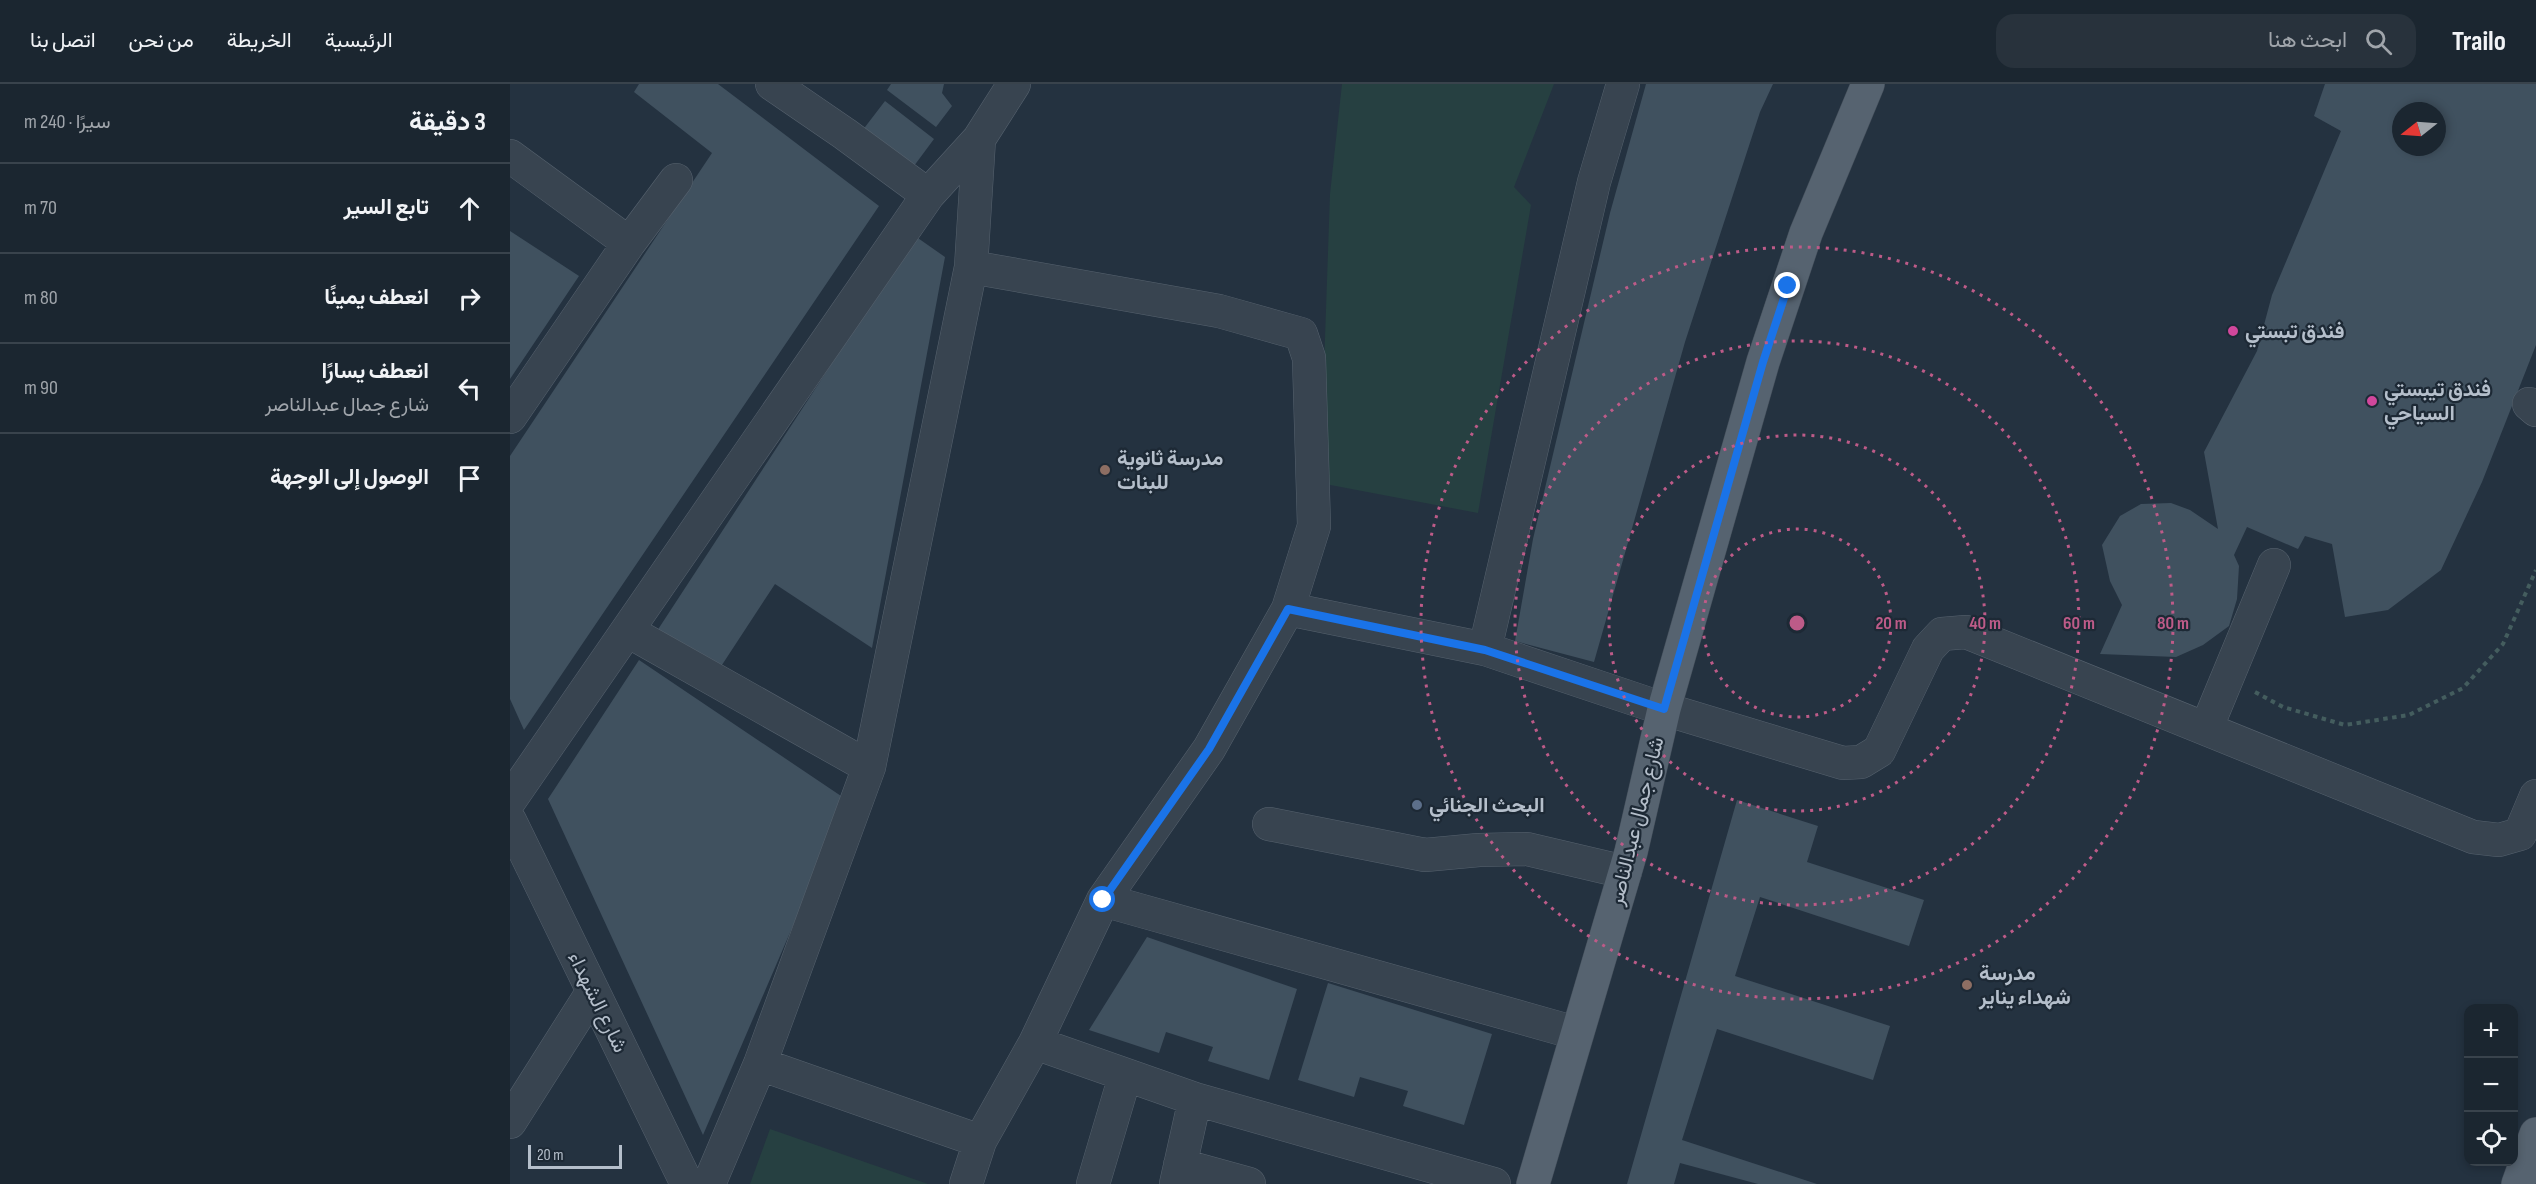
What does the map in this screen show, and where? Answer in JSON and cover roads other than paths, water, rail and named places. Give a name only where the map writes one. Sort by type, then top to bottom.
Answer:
[{"type":"main road","name":"شارع جمال عبدالناصر","points":[[1533,1184],[1625,872],[1664,709],[1763,362],[1806,233],[1868,84]]},
{"type":"main road","points":[[2518,1184],[2536,1134]]},
{"type":"street","points":[[771,84],[845,134],[928,195]]},
{"type":"street","points":[[510,800],[928,195],[979,139],[1014,84]]},
{"type":"street","points":[[1485,650],[1594,182],[1623,84]]},
{"type":"street","points":[[709,1184],[760,1064],[869,767],[971,267],[979,139]]},
{"type":"street","points":[[510,156],[629,243]]},
{"type":"street","points":[[510,417],[629,243],[676,180]]},
{"type":"street","points":[[966,1184],[980,1141],[1035,1043],[1103,900],[1209,749],[1288,609],[1314,526],[1309,358],[1301,334],[1219,311],[971,267]]},
{"type":"street","points":[[2206,729],[2274,565]]},
{"type":"street","points":[[1288,609],[1485,650],[1664,709],[1843,763],[1862,762],[1879,752],[1928,649],[1942,634],[1966,632],[2473,837],[2499,840],[2520,834],[2536,796]]},
{"type":"street","points":[[628,631],[869,767]]},
{"type":"street","name":"شارع الشهداء","points":[[510,820],[687,1184]]},
{"type":"street","points":[[1269,824],[1425,855],[1479,850],[1527,849],[1625,872]]},
{"type":"street","points":[[1103,900],[1576,1033]]},
{"type":"street","points":[[510,1122],[593,991]]},
{"type":"street","points":[[1035,1043],[1195,1099],[1450,1178],[1494,1184]]},
{"type":"street","points":[[760,1064],[980,1141]]},
{"type":"street","points":[[1094,1184],[1125,1076]]},
{"type":"street","points":[[1195,1099],[1178,1175],[1248,1184]]},
{"type":"place","name":"فندق تبستي","points":[[2233,331]]},
{"type":"place","name":"فندق تيبستي السياحي","points":[[2372,401]]},
{"type":"place","name":"مدرسة ثانوية للبنات","points":[[1105,470]]},
{"type":"place","name":"البحث الجنائي","points":[[1417,805]]},
{"type":"place","name":"مدرسة شهداء يناير","points":[[1967,985]]}]
